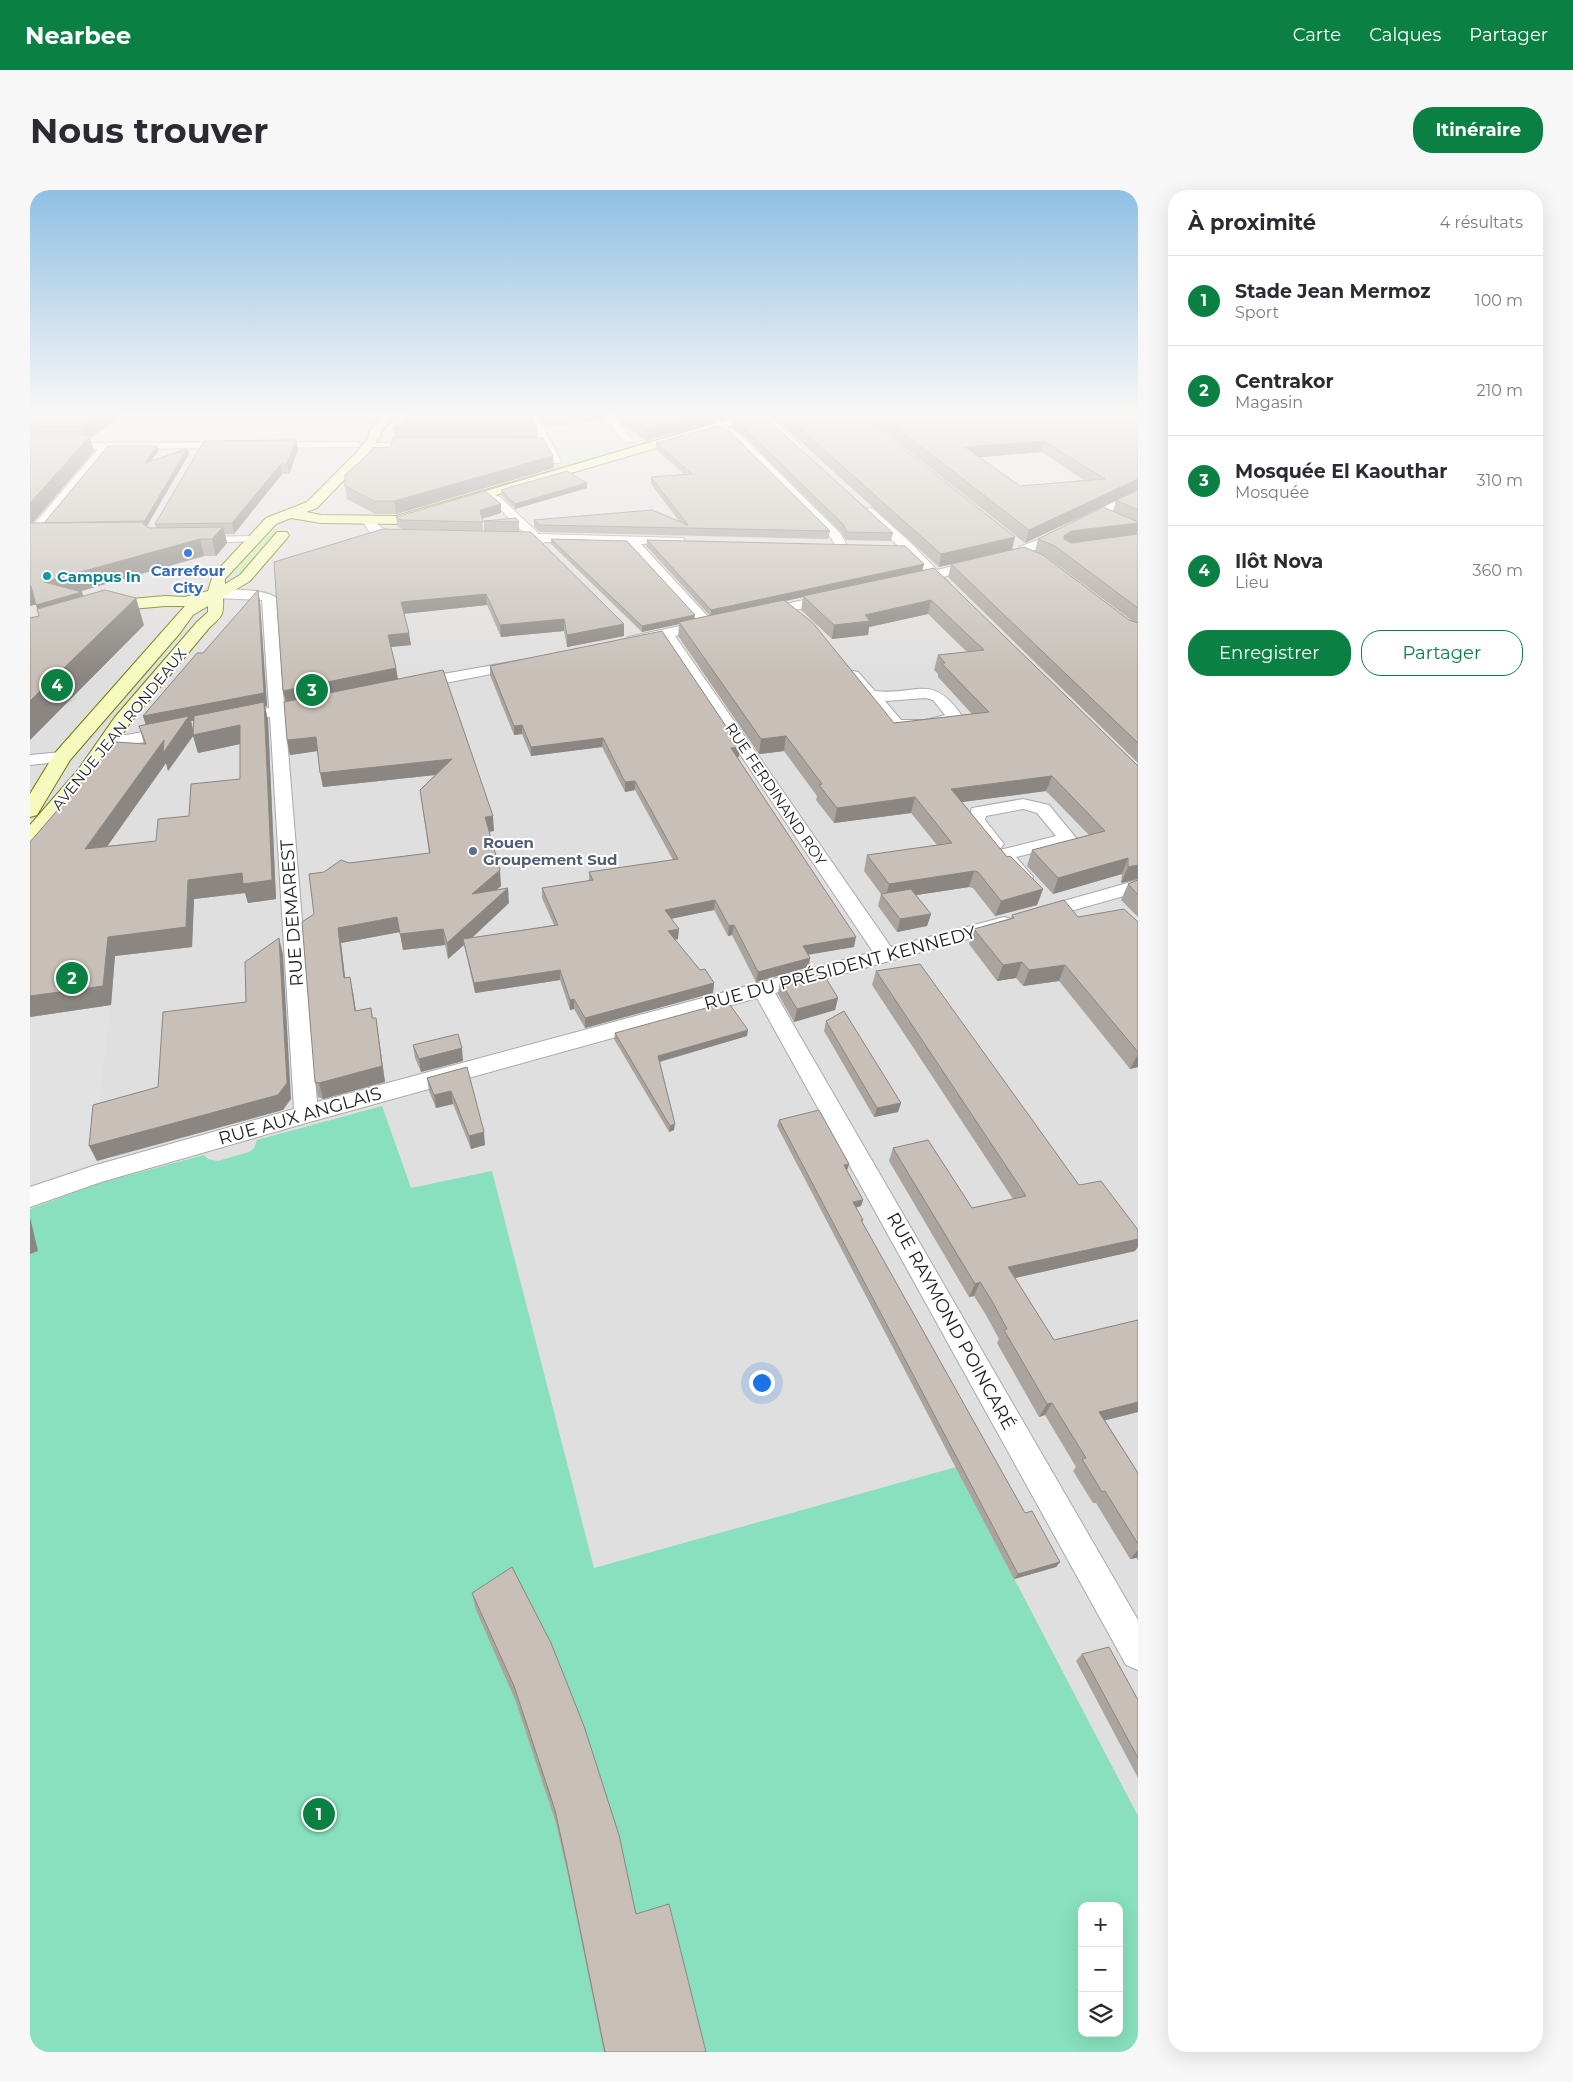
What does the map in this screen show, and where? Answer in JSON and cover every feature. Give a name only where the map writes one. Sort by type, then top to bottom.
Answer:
[{"type":"main road","points":[[292,502],[286,507],[291,514],[321,518],[397,520],[458,502]]},
{"type":"main road","points":[[215,594],[218,578],[271,521],[312,506],[316,502]]},
{"type":"main road","points":[[370,518],[423,502]]},
{"type":"main road","name":"AVENUE JEAN RONDEAUX","points":[[30,811],[62,757],[174,630],[186,612],[245,578],[294,522],[291,514]]},
{"type":"main road","points":[[36,618],[129,591],[193,589],[215,594]]},
{"type":"main road","points":[[30,634],[131,604],[165,600],[184,602],[215,594]]},
{"type":"main road","name":"AVENUE JEAN RONDEAUX","points":[[30,838],[85,774],[122,721],[203,625],[216,613],[215,594]]},
{"type":"main road","points":[[36,618],[56,626]]},
{"type":"street","points":[[31,534],[58,502]]},
{"type":"street","points":[[499,502],[541,543]]},
{"type":"street","points":[[802,502],[836,536],[841,545]]},
{"type":"street","points":[[858,502],[908,547],[954,594]]},
{"type":"street","points":[[898,583],[1014,556],[1020,549],[1044,542],[1104,516],[1126,502]]},
{"type":"street","points":[[370,518],[373,530],[380,534],[414,535]]},
{"type":"street","points":[[31,534],[52,534]]},
{"type":"street","points":[[490,537],[541,543],[631,540],[691,542]]},
{"type":"street","points":[[196,540],[253,540]]},
{"type":"street","points":[[631,540],[708,624]]},
{"type":"street","points":[[890,546],[908,547]]},
{"type":"street","points":[[1020,549],[1036,558]]},
{"type":"street","name":"RUE DEMAREST","points":[[215,594],[263,596],[269,598],[306,1114]]},
{"type":"street","points":[[752,615],[842,596]]},
{"type":"street","points":[[787,608],[802,619]]},
{"type":"street","points":[[618,643],[633,634],[666,633],[725,621]]},
{"type":"street","name":"RUE FERDINAND ROY","points":[[666,633],[886,956]]},
{"type":"street","points":[[398,688],[532,662]]},
{"type":"street","points":[[842,662],[896,724],[913,726],[949,721],[954,716],[938,697],[926,694],[887,697],[871,695]]},
{"type":"street","points":[[222,722],[330,701]]},
{"type":"street","points":[[111,739],[127,740],[185,729]]},
{"type":"street","points":[[30,760],[62,757]]},
{"type":"street","points":[[1003,854],[1043,898]]},
{"type":"street","name":"RUE DU PRÉSIDENT KENNEDY","points":[[571,1042],[886,956],[1043,898],[1110,902],[1138,886]]},
{"type":"street","name":"RUE RAYMOND POINCARÉ","points":[[763,990],[1138,1653]]},
{"type":"street","name":"RUE AUX ANGLAIS","points":[[30,1197],[96,1174],[306,1114],[571,1042]]},
{"type":"shaded area","points":[[30,502],[1138,502],[1138,2052],[30,2052]]},
{"type":"shaded area","points":[[111,1005],[92,1163],[30,1185],[30,1017]]},
{"type":"green space","points":[[272,529],[279,529],[240,574],[231,573]]},
{"type":"green space","points":[[382,1106],[411,1188],[492,1171],[594,1568],[956,1467],[1138,1816],[1138,2052],[30,2052],[30,1209],[100,1183],[204,1155],[208,1159],[218,1161],[249,1152],[254,1148],[257,1140]]},
{"type":"building","points":[[62,502],[156,502],[144,522],[44,523]]},
{"type":"building","points":[[168,502],[250,502],[232,523],[155,524]]},
{"type":"building","points":[[448,502],[498,502],[501,504],[480,510],[483,522],[401,520],[396,517]]},
{"type":"building","points":[[670,502],[801,502],[830,531],[540,525],[534,520],[652,510],[688,525]]},
{"type":"building","points":[[820,502],[859,502],[893,533],[847,532],[843,524]]},
{"type":"building","points":[[883,502],[971,502],[1015,537],[941,554]]},
{"type":"building","points":[[993,502],[1089,502],[1029,530]]},
{"type":"building","points":[[1120,502],[1138,502],[1138,510]]},
{"type":"building","points":[[1103,507],[1138,523],[1071,531],[1064,536],[1064,539],[1071,543],[1138,534],[1138,608],[1055,546],[1038,539]]},
{"type":"building","points":[[516,518],[519,522],[484,521]]},
{"type":"building","points":[[144,521],[143,524],[150,528],[223,527],[212,539],[200,539],[44,582],[82,592],[36,605],[30,587],[30,523]]},
{"type":"building","points":[[383,529],[531,532],[624,624],[567,635],[564,619],[500,625],[486,594],[401,602],[409,633],[388,635],[396,668],[283,691],[274,562]]},
{"type":"building","points":[[551,539],[627,541],[695,615],[642,626]]},
{"type":"building","points":[[647,540],[905,546],[924,564],[711,610]]},
{"type":"building","points":[[1024,547],[1043,555],[1129,620],[1138,623],[1138,743],[951,564]]},
{"type":"building","points":[[934,568],[1138,765],[1138,865],[1128,867],[1128,858],[1058,878],[1032,850],[1105,831],[1052,776],[951,789],[1007,857],[1010,856],[1043,889],[1001,901],[978,872],[974,871],[889,884],[867,855],[952,843],[915,797],[837,808],[819,785],[822,784],[786,736],[761,739],[679,622],[784,600],[813,623],[894,723],[989,712],[941,663],[945,663],[938,655],[984,650],[931,600],[865,615],[870,621],[834,625],[803,596]]},
{"type":"building","points":[[105,590],[136,598],[30,701],[30,618],[39,616],[37,609]]},
{"type":"building","points":[[258,590],[264,693],[143,716],[197,653],[203,653]]},
{"type":"building","points":[[662,631],[740,747],[731,748],[856,937],[803,946],[810,958],[758,972],[734,925],[729,926],[715,900],[665,910],[679,929],[668,931],[700,970],[705,969],[714,983],[585,1018],[574,999],[570,1000],[560,970],[474,983],[463,939],[558,925],[542,888],[593,880],[589,872],[678,859],[635,781],[625,782],[603,738],[531,747],[522,725],[514,726],[490,666]]},
{"type":"building","points":[[443,670],[493,816],[485,817],[500,870],[472,894],[508,888],[447,943],[443,929],[400,934],[397,917],[338,928],[344,978],[350,977],[355,1011],[371,1008],[372,1018],[376,1018],[382,1066],[319,1083],[315,1082],[302,922],[314,914],[309,874],[324,872],[341,860],[349,863],[430,853],[420,790],[452,759],[320,773],[316,737],[287,740],[284,702]]},
{"type":"building","points":[[264,702],[272,880],[243,884],[242,873],[188,880],[186,927],[108,937],[103,986],[30,996],[30,842],[116,742],[146,744],[139,726],[189,716],[163,753],[164,740],[85,849],[156,841],[158,819],[189,816],[191,784],[240,779],[240,725],[193,735],[194,716]]},
{"type":"building","points":[[1138,880],[1138,895],[1128,884]]},
{"type":"building","points":[[911,889],[931,914],[900,919],[881,894]]},
{"type":"building","points":[[1064,900],[1078,917],[1124,909],[1138,922],[1138,1052],[1065,965],[1029,970],[1022,962],[1003,965],[974,929],[1014,918],[1012,915]]},
{"type":"building","points":[[279,938],[287,1083],[278,1095],[89,1146],[93,1105],[158,1087],[163,1012],[246,1002],[245,962]]},
{"type":"building","points":[[920,964],[1079,1185],[1101,1181],[1138,1230],[1138,1239],[1008,1267],[1054,1340],[1138,1320],[1138,1402],[1099,1412],[1138,1473],[1138,1544],[1105,1491],[1102,1492],[1082,1459],[1086,1458],[1052,1403],[1047,1404],[1004,1330],[1007,1329],[992,1301],[980,1282],[975,1284],[893,1148],[928,1140],[972,1208],[1026,1196],[876,971]]},
{"type":"building","points":[[821,970],[838,998],[797,1009],[780,981]]},
{"type":"building","points":[[724,1003],[727,1006],[730,1005],[748,1030],[658,1056],[675,1124],[670,1126],[615,1033]]},
{"type":"building","points":[[844,1011],[901,1103],[877,1108],[826,1021]]},
{"type":"building","points":[[458,1034],[462,1048],[419,1059],[413,1045]]},
{"type":"building","points":[[467,1067],[484,1132],[469,1136],[451,1091],[434,1095],[427,1078]]},
{"type":"building","points":[[819,1110],[849,1164],[844,1165],[863,1200],[853,1202],[863,1220],[861,1220],[1025,1513],[1032,1511],[1060,1562],[1018,1574],[779,1120]]},
{"type":"building","points":[[512,1567],[551,1643],[584,1726],[619,1835],[636,1914],[669,1904],[706,2052],[605,2052],[555,1810],[514,1686],[472,1593]]},
{"type":"building","points":[[1109,1647],[1138,1700],[1138,1758],[1082,1654]]},
{"type":"tram line","points":[[424,509],[448,502]]},
{"type":"place","name":"Carrefour City","points":[[188,553]]},
{"type":"place","name":"Campus In","points":[[47,576]]},
{"type":"place","name":"Ilôt Nova","points":[[57,685]]},
{"type":"place","name":"Mosquée El Kaouthar","points":[[312,690]]},
{"type":"place","name":"Rouen Groupement Sud","points":[[473,851]]},
{"type":"place","name":"Centrakor","points":[[72,978]]},
{"type":"place","name":"Stade Jean Mermoz","points":[[319,1814]]}]
